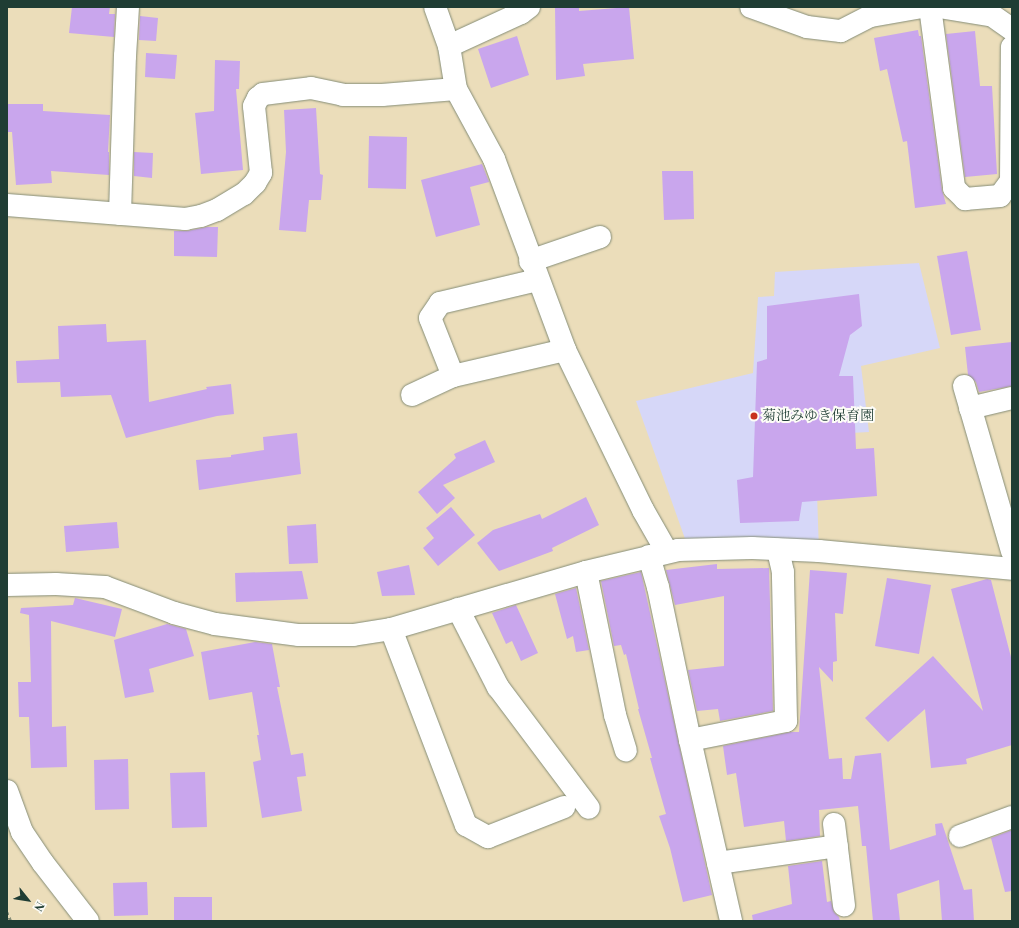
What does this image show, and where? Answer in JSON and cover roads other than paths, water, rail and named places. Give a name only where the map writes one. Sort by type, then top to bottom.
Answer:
[{"type":"street","points":[[120,214],[128,7]]},
{"type":"street","points":[[435,7],[449,46],[456,89],[494,159],[565,350],[636,496],[658,554],[658,587],[690,740],[731,921]]},
{"type":"street","points":[[449,46],[521,13],[529,7]]},
{"type":"street","points":[[751,7],[807,28],[840,30],[871,16],[922,7]]},
{"type":"street","points":[[930,7],[954,188],[965,198],[1000,196],[1010,181],[1012,47]]},
{"type":"street","points":[[939,7],[985,11],[1012,29]]},
{"type":"street","points":[[7,205],[185,219],[201,216],[217,210],[244,194],[255,183],[261,173],[254,106],[258,98],[263,94],[311,88],[343,95],[382,95],[456,89]]},
{"type":"street","points":[[453,376],[430,318],[440,303],[534,270],[600,237]]},
{"type":"street","points":[[412,395],[453,376],[565,350]]},
{"type":"street","points":[[964,386],[1012,551]]},
{"type":"street","points":[[970,408],[1012,398]]},
{"type":"street","points":[[7,585],[56,584],[105,587],[174,613],[215,624],[291,634],[353,635],[391,629],[586,572],[658,554],[705,549],[819,551],[1012,569]]},
{"type":"street","points":[[690,740],[786,721],[783,572],[778,550]]},
{"type":"street","points":[[586,572],[614,715],[626,750]]},
{"type":"street","points":[[458,609],[498,687],[589,808]]},
{"type":"street","points":[[391,629],[466,825],[488,837],[564,807]]},
{"type":"street","points":[[7,791],[22,832],[43,863],[88,921]]},
{"type":"street","points":[[960,836],[1012,817]]},
{"type":"street","points":[[834,824],[844,905]]},
{"type":"street","points":[[718,863],[837,846]]},
{"type":"place","name":"菊池みゆき保育園","points":[[754,416]]}]
